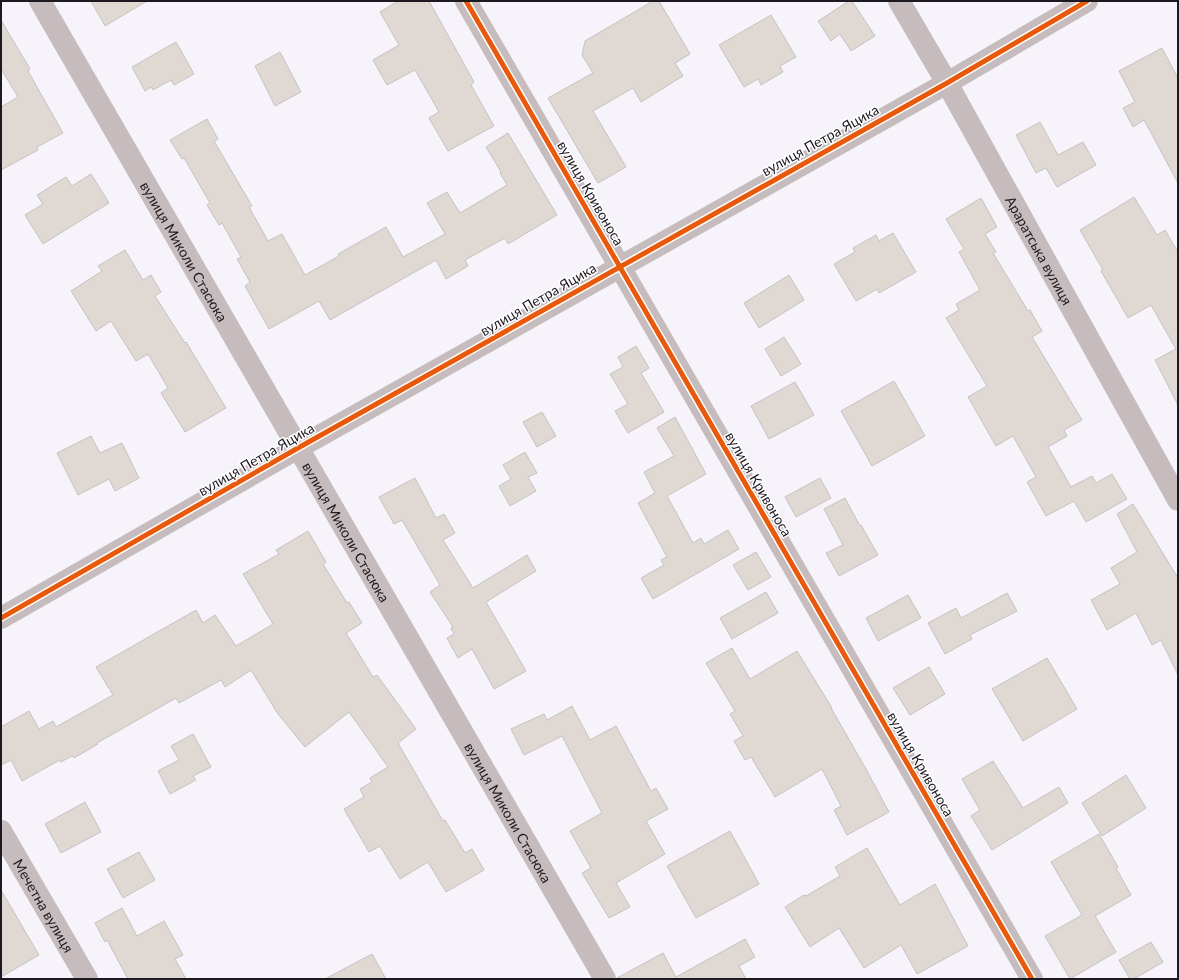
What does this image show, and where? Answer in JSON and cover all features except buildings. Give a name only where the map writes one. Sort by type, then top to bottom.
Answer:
[{"type":"street","name":"вулиця Миколи Стасюка","points":[[40,1],[605,979]]},
{"type":"street","name":"вулиця Кривоноса","points":[[466,1],[1032,979]]},
{"type":"street","name":"Араратська вулиця","points":[[899,1],[947,83],[1178,500]]},
{"type":"street","name":"вулиця Петра Яцика","points":[[1,618],[619,266],[947,83],[1087,1]]},
{"type":"street","name":"Мечетна вулиця","points":[[1,831],[87,979]]},
{"type":"cycle path","points":[[466,1],[1032,979]]},
{"type":"cycle path","points":[[1,618],[298,448],[947,83],[1087,1]]}]
